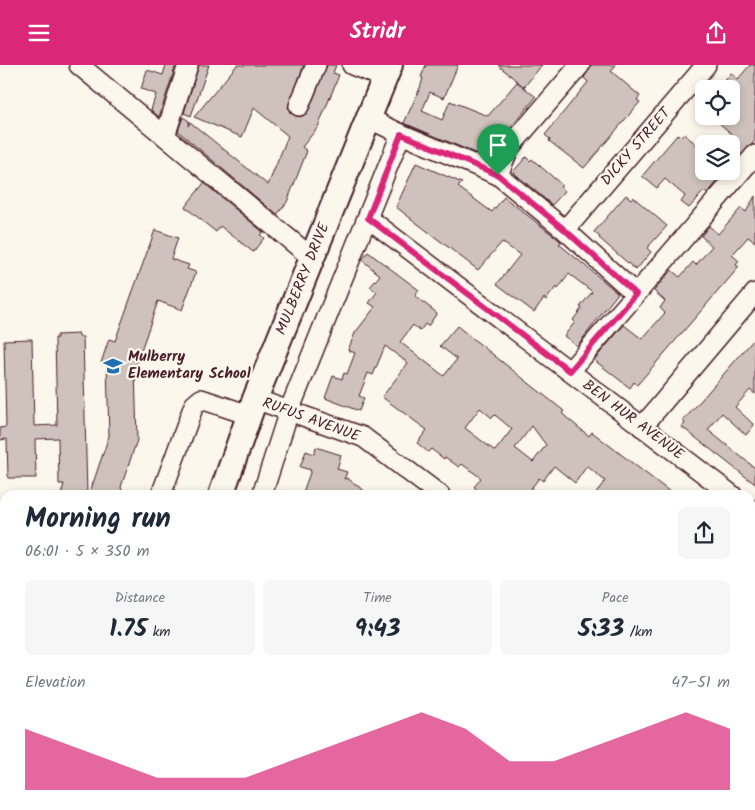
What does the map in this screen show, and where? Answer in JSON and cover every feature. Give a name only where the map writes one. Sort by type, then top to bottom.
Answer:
[{"type":"main road","name":"MULBERRY DRIVE","points":[[223,490],[252,407],[387,72]]},
{"type":"street","points":[[79,65],[312,258]]},
{"type":"street","points":[[165,136],[188,65]]},
{"type":"street","points":[[299,106],[316,65]]},
{"type":"street","points":[[352,65],[387,72]]},
{"type":"street","points":[[498,175],[508,148],[579,65]]},
{"type":"street","name":"DICKY STREET","points":[[565,230],[706,65]]},
{"type":"street","points":[[368,118],[498,175],[565,230],[636,294]]},
{"type":"street","points":[[264,490],[289,411],[401,134]]},
{"type":"street","points":[[570,371],[755,155]]},
{"type":"street","name":"BEN HUR AVENUE","points":[[368,218],[725,490]]},
{"type":"street","points":[[642,427],[755,293]]},
{"type":"street","name":"RUFUS AVENUE","points":[[163,490],[194,405],[201,399],[289,411],[363,437],[433,490]]},
{"type":"building","points":[[166,65],[176,65],[159,117],[151,110],[156,94],[141,89],[147,70],[163,75]]},
{"type":"building","points":[[199,65],[209,65],[191,116],[184,113]]},
{"type":"building","points":[[237,65],[304,65],[288,107],[290,113],[300,117],[309,110],[327,65],[336,65],[333,73],[339,75],[318,127],[302,147],[307,151],[287,202],[277,215],[178,131],[183,117],[189,121],[188,126],[190,122],[268,185],[288,136],[254,108],[242,137],[194,117]]},
{"type":"building","points":[[426,65],[458,65],[444,98],[430,92],[422,111],[442,120],[450,101],[488,116],[517,82],[536,97],[500,141],[489,159],[404,123],[420,88],[423,78],[421,77]]},
{"type":"building","points":[[498,65],[542,65],[524,87]]},
{"type":"building","points":[[591,65],[616,65],[611,71],[640,96],[637,100],[640,102],[584,168],[549,141],[550,139],[545,135],[588,82],[584,78]]},
{"type":"building","points":[[750,65],[755,65],[755,141],[740,156],[740,135],[733,135],[721,125],[740,125],[740,80],[726,80],[731,73],[738,79]]},
{"type":"building","points":[[678,134],[681,137],[684,134],[695,143],[695,180],[719,180],[707,194],[704,191],[689,208],[681,202],[685,196],[665,179],[657,188],[642,176]]},
{"type":"building","points":[[526,157],[530,161],[532,159],[562,185],[560,187],[565,191],[552,205],[513,172]]},
{"type":"building","points":[[416,163],[462,183],[458,187],[492,212],[504,197],[558,239],[561,242],[559,244],[618,293],[577,346],[564,336],[575,322],[573,320],[582,308],[580,307],[592,292],[569,274],[558,289],[556,287],[546,300],[544,298],[534,312],[497,284],[520,255],[502,242],[478,270],[396,207]]},
{"type":"building","points":[[204,183],[263,232],[260,235],[264,238],[253,252],[220,226],[216,232],[185,207]]},
{"type":"building","points":[[626,195],[631,199],[633,197],[667,226],[647,248],[651,252],[636,270],[594,232]]},
{"type":"building","points":[[755,196],[755,242],[748,237],[732,255],[739,261],[736,265],[739,267],[637,385],[634,382],[630,388],[594,360],[624,325],[642,339],[665,313],[660,308],[665,301],[654,291],[671,270],[680,277],[693,262],[696,265],[712,246],[701,236],[709,226],[718,234],[741,208],[746,212]]},
{"type":"building","points":[[155,230],[178,238],[171,259],[189,265],[187,269],[196,272],[182,310],[158,301],[135,368],[137,440],[121,487],[122,490],[91,490],[109,436],[107,365],[101,363],[109,339],[115,341]]},
{"type":"building","points":[[368,252],[419,290],[415,296],[437,313],[428,326],[425,324],[420,331],[413,325],[400,342],[444,376],[457,359],[440,346],[457,326],[564,411],[562,413],[567,418],[589,436],[592,432],[667,490],[598,490],[605,481],[587,466],[575,483],[554,466],[543,481],[539,478],[530,490],[478,490],[474,487],[481,478],[462,464],[459,467],[431,449],[428,452],[417,443],[427,430],[382,397],[408,363],[385,346],[373,375],[368,373],[359,396],[364,398],[359,411],[325,398],[333,376],[342,379],[344,373],[347,374],[355,353],[348,350],[355,333],[375,307],[369,303],[377,292],[370,287],[380,275],[362,260]],"holes":[[[480,408],[492,418],[495,415],[512,429],[495,451],[465,428]],[[532,426],[546,445],[533,462],[515,448]]]},
{"type":"building","points":[[79,334],[79,337],[83,337],[87,490],[62,490],[64,484],[59,484],[58,438],[35,439],[36,478],[8,478],[7,439],[0,440],[0,428],[6,427],[4,340],[32,339],[34,426],[57,425],[55,338],[57,338],[57,335]]},
{"type":"building","points":[[755,338],[755,394],[750,390],[735,407],[754,425],[746,435],[722,413],[708,430],[755,468],[755,484],[682,427],[685,423],[683,421]]},
{"type":"building","points":[[316,447],[341,455],[337,469],[347,472],[344,479],[347,478],[363,490],[304,490],[311,470],[300,467],[306,451],[314,454]]},
{"type":"place","name":"Mulberry Elementary School","points":[[113,366]]},
{"type":"route","points":[[401,134],[498,175],[565,230],[636,294],[570,371],[368,218],[401,134]]}]
